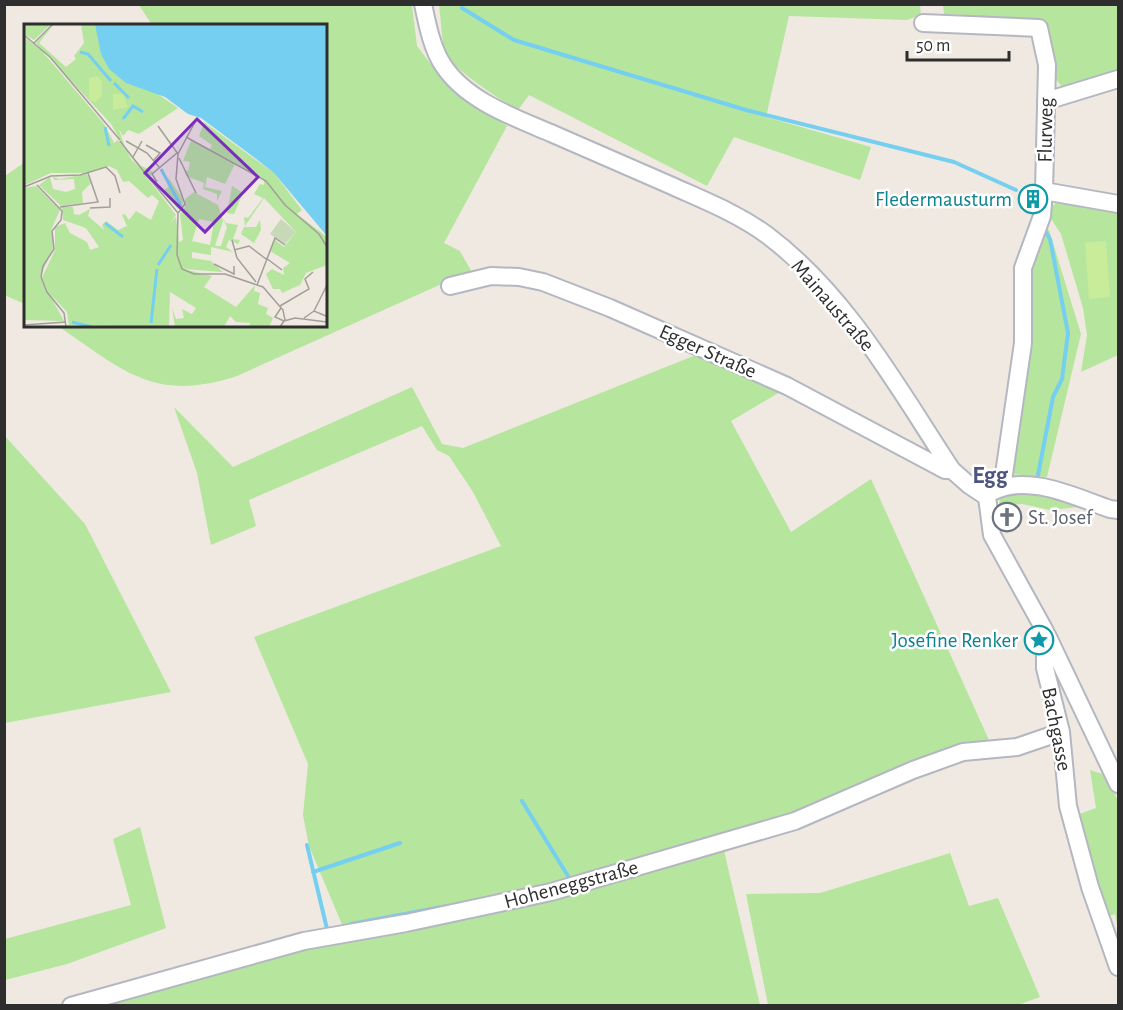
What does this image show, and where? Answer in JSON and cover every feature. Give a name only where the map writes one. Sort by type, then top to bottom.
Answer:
[{"type":"street","name":"Mainaustraße","points":[[423,4],[442,64],[465,88],[480,99],[516,118],[704,200],[744,220],[768,236],[823,287],[872,348],[952,470],[969,485],[995,493]]},
{"type":"street","name":"Mainaustraße","points":[[432,38],[434,4]]},
{"type":"street","name":"Flurweg","points":[[923,23],[1039,28],[1047,65],[1042,216],[1023,268],[1023,344],[995,493]]},
{"type":"street","points":[[1046,101],[1119,80]]},
{"type":"street","points":[[1044,191],[1119,204]]},
{"type":"street","name":"Egger Straße","points":[[450,286],[491,276],[519,277],[543,282],[610,308],[787,386],[945,470],[952,470]]},
{"type":"street","points":[[995,493],[1023,486],[1052,489],[1119,510]]},
{"type":"street","name":"Bachgasse","points":[[995,493],[992,535],[1045,631],[1045,668],[1061,732],[1068,806],[1108,943],[1119,967]]},
{"type":"street","points":[[1045,631],[1112,758],[1119,784]]},
{"type":"street","name":"Hoheneggstraße","points":[[71,1005],[304,941],[406,923],[551,892],[795,820],[963,752],[1017,747],[1061,732]]},
{"type":"green space","points":[[439,4],[920,4],[921,15],[907,20],[789,16],[766,117],[871,147],[860,180],[734,137],[707,186],[529,95],[518,110],[489,91],[461,71],[444,55]]},
{"type":"green space","points":[[139,5],[412,5],[417,46],[446,84],[507,126],[444,243],[460,251],[474,276],[446,282],[237,376],[208,383],[183,386],[161,384],[141,378],[102,357],[59,327],[327,327],[327,24],[151,24]]},
{"type":"green space","points":[[943,5],[1118,5],[1118,72],[1063,88],[1053,76],[1049,37],[1042,19],[944,14]]},
{"type":"green space","points":[[24,163],[24,304],[4,295],[5,176]]},
{"type":"green space","points":[[1060,200],[1118,209],[1118,355],[1081,372],[1087,335],[1083,308],[1061,234],[1046,211]]},
{"type":"green space","points":[[1049,230],[1081,334],[1047,477],[1008,474],[1023,399],[1027,269],[1040,231]]},
{"type":"green space","points":[[1106,241],[1110,297],[1089,299],[1085,243]]},
{"type":"green space","points":[[696,355],[780,392],[731,421],[791,532],[871,479],[993,749],[722,842],[760,1005],[71,1006],[346,934],[309,846],[303,815],[308,764],[254,637],[501,546],[473,492],[449,456],[437,450],[422,426],[249,500],[256,526],[211,545],[197,473],[174,407],[233,467],[412,387],[442,444],[463,448]]},
{"type":"green space","points":[[4,435],[85,524],[171,692],[5,723]]},
{"type":"green space","points":[[1008,491],[1052,494],[1079,507],[1050,510],[1022,504],[999,506],[1000,496]]},
{"type":"green space","points":[[1090,770],[1106,775],[1118,801],[1118,929],[1115,914],[1105,917],[1077,815],[1096,808]]},
{"type":"green space","points":[[140,827],[166,928],[67,964],[5,980],[5,939],[131,905],[113,839]]},
{"type":"green space","points":[[950,853],[969,906],[998,898],[1040,997],[1015,1006],[768,1005],[746,894],[820,893]]},
{"type":"waterway","points":[[462,8],[514,40],[746,110],[954,162],[1016,190]]},
{"type":"waterway","points":[[1038,475],[1053,397],[1062,379],[1068,333],[1050,239],[1044,229]]},
{"type":"waterway","points":[[522,801],[571,881]]},
{"type":"waterway","points":[[313,872],[400,843]]},
{"type":"waterway","points":[[307,845],[327,929],[329,929]]},
{"type":"waterway","points":[[351,924],[447,906]]},
{"type":"place","name":"Fledermausturm","points":[[1033,199]]},
{"type":"place","name":"St. Josef","points":[[1007,517]]},
{"type":"place","name":"Josefine Renker","points":[[1039,640]]},
{"type":"district","name":"Egg","points":[[990,475]]}]
